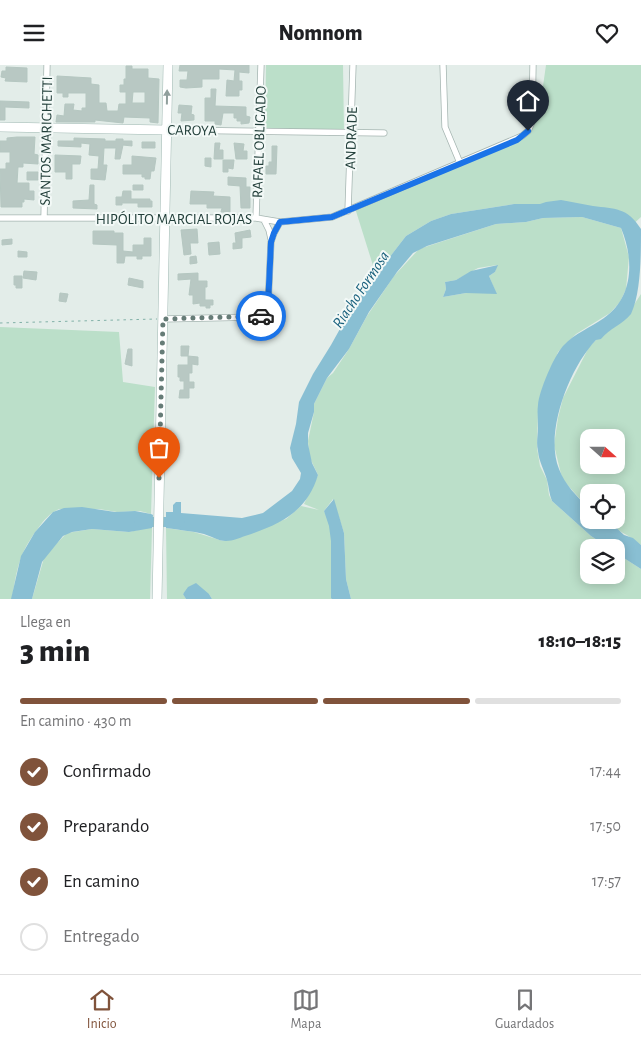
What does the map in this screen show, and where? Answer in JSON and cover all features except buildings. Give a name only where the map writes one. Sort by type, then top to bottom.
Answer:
[{"type":"main road","points":[[156,599],[168,65]]},
{"type":"main road","name":"CAROYA","points":[[0,127],[167,130]]},
{"type":"street","name":"SANTOS MARIGHETTI","points":[[44,218],[47,65]]},
{"type":"street","name":"RAFAEL OBLIGADO","points":[[256,218],[260,65]]},
{"type":"street","name":"ANDRADE","points":[[348,211],[354,65]]},
{"type":"street","points":[[443,65],[445,127],[460,163]]},
{"type":"street","name":"HIPÓLITO MARCIAL ROJAS","points":[[0,218],[256,218],[280,222],[332,217],[517,140],[528,131],[532,122],[533,65]]},
{"type":"street","name":"CAROYA","points":[[167,130],[384,133]]},
{"type":"street","points":[[163,319],[260,317],[265,313],[268,306],[271,242],[269,230],[264,220]]},
{"type":"street","points":[[271,242],[280,222]]},
{"type":"path","points":[[0,323],[163,319]]},
{"type":"green space","points":[[266,65],[343,65],[344,132],[265,128]]},
{"type":"green space","points":[[546,65],[641,65],[641,217],[629,228],[539,204],[514,204],[451,214],[431,221],[406,236],[376,275],[355,208],[517,140],[532,122],[542,93]]},
{"type":"green space","points":[[582,217],[621,228],[629,257],[626,289],[620,302],[610,313],[576,334],[558,352],[538,411],[537,448],[540,466],[547,480],[549,495],[552,501],[580,526],[580,529],[583,529],[596,539],[580,539],[580,584],[625,584],[625,559],[641,569],[641,599],[351,599],[346,579],[344,533],[333,499],[324,511],[331,532],[332,543],[332,599],[212,599],[209,594],[183,593],[186,599],[167,599],[166,528],[194,532],[223,541],[286,519],[301,506],[319,510],[304,504],[318,475],[309,456],[308,441],[314,404],[327,378],[333,373],[349,349],[367,316],[394,276],[419,249],[496,224],[526,222],[543,218]],"holes":[[[497,265],[495,272],[489,276],[496,293],[466,293],[443,297],[446,289],[445,282],[456,280],[478,268]]]},
{"type":"green space","points":[[641,294],[641,545],[617,529],[625,529],[625,484],[580,484],[580,499],[564,481],[554,445],[563,398],[589,347],[624,320]]},
{"type":"green space","points":[[0,327],[119,332],[123,382],[155,387],[151,514],[140,511],[117,512],[99,509],[59,509],[41,524],[27,545],[17,569],[12,599],[0,599]]},
{"type":"green space","points":[[152,528],[150,599],[32,599],[44,558],[67,533],[92,529],[129,532]]},
{"type":"water","points":[[561,200],[620,210],[631,217],[641,229],[639,285],[631,314],[601,339],[596,340],[586,352],[569,383],[557,419],[555,454],[562,475],[580,499],[580,526],[552,501],[550,496],[547,480],[540,462],[537,442],[538,405],[551,365],[559,351],[568,341],[604,318],[614,309],[621,299],[629,277],[628,252],[621,228],[582,217],[543,218],[526,222],[496,224],[427,246],[413,253],[369,312],[349,349],[327,378],[314,404],[314,412],[308,433],[308,444],[312,463],[318,475],[307,499],[299,508],[280,522],[231,541],[223,541],[199,533],[166,528],[166,512],[173,512],[173,505],[176,502],[181,502],[181,513],[242,518],[263,513],[292,491],[300,479],[301,473],[292,458],[290,448],[299,402],[355,302],[406,236],[431,221],[451,214],[514,204],[540,204]]},
{"type":"water","points":[[498,265],[495,272],[489,276],[497,294],[466,293],[443,297],[446,289],[445,282],[456,280],[471,271]]},
{"type":"water","points":[[334,499],[344,533],[346,579],[351,599],[331,598],[331,541],[324,511]]},
{"type":"water","points":[[82,507],[115,512],[135,511],[151,514],[153,515],[152,528],[129,532],[92,529],[72,532],[63,536],[42,562],[32,599],[11,599],[21,556],[35,532],[53,512],[64,508]]},
{"type":"water","points":[[583,529],[618,529],[624,535],[633,538],[641,545],[641,569],[625,559],[625,539],[596,539]]},
{"type":"water","points":[[196,583],[212,599],[186,599],[183,594],[188,587]]},
{"type":"waterway","name":"Riacho Formosa","points":[[139,522],[180,522]]},
{"type":"way so far","points":[[159,478],[163,319],[261,316]]},
{"type":"route","points":[[261,316],[265,313],[268,306],[271,242],[280,222],[332,217],[517,140],[528,131]]}]
